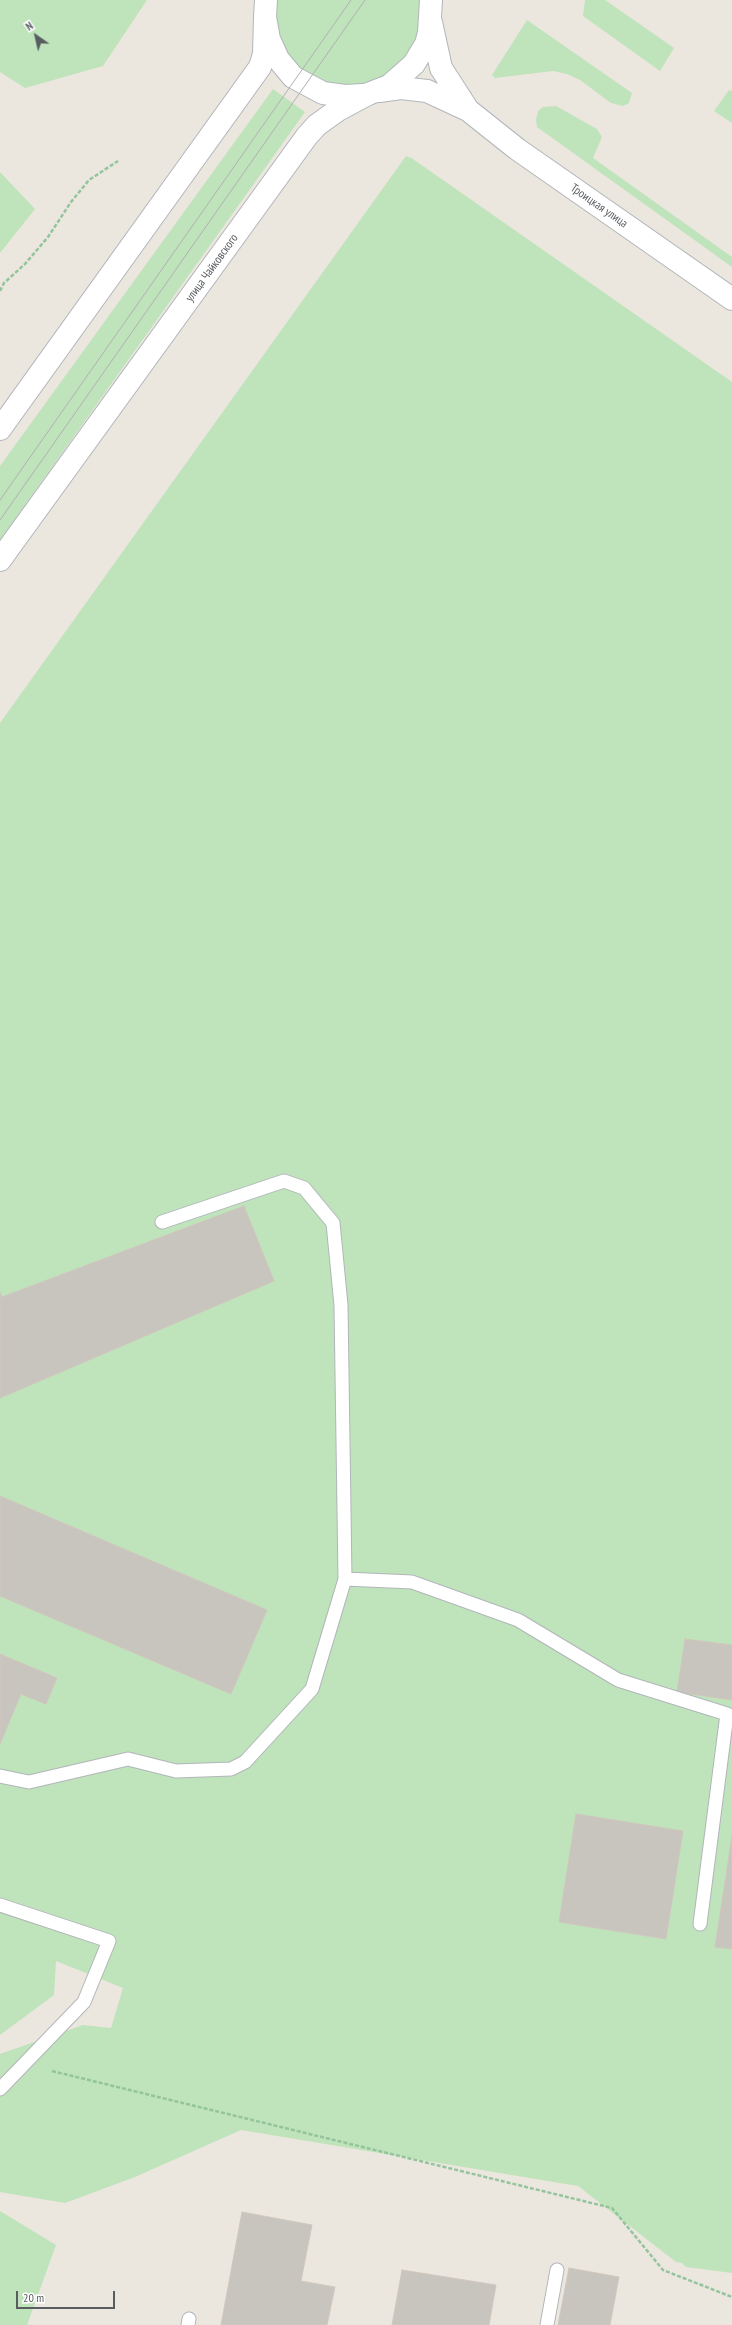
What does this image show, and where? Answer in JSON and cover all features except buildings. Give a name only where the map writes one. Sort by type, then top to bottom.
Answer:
[{"type":"main road","points":[[264,6],[269,39],[273,50],[293,77],[312,89],[334,95],[373,93],[406,88],[427,91],[468,110]]},
{"type":"main road","points":[[0,429],[260,68],[264,54],[264,6]]},
{"type":"main road","points":[[431,8],[441,68],[468,110]]},
{"type":"main road","name":"улица Чайковского","points":[[0,560],[300,145],[317,125],[338,110],[398,80],[414,64],[426,44],[431,8]]},
{"type":"main road","name":"Троицкая улица","points":[[468,110],[517,149],[732,299]]},
{"type":"lane","points":[[0,1776],[29,1782],[128,1759],[176,1771],[231,1769],[245,1762],[312,1689],[345,1579],[341,1305],[333,1223],[304,1188],[284,1181],[162,1222]]},
{"type":"lane","points":[[345,1579],[412,1582],[518,1620],[618,1680],[727,1714],[700,1924]]},
{"type":"lane","points":[[0,1905],[109,1941],[84,2002],[0,2089]]},
{"type":"lane","points":[[547,2325],[557,2270]]},
{"type":"path","points":[[0,291],[4,283],[26,264],[48,237],[71,202],[89,180],[118,161]]},
{"type":"path","points":[[24,2064],[612,2208],[663,2270],[732,2297]]},
{"type":"green space","points":[[0,0],[147,0],[103,66],[25,88],[0,72]]},
{"type":"green space","points":[[275,0],[421,0],[418,40],[405,61],[375,83],[338,88],[304,74],[286,57],[273,22]]},
{"type":"green space","points":[[585,0],[605,0],[674,48],[660,71],[583,16]]},
{"type":"green space","points":[[527,20],[632,93],[629,103],[623,106],[611,103],[580,80],[567,74],[553,71],[495,78],[492,75]]},
{"type":"green space","points":[[273,89],[305,112],[0,540],[0,466]]},
{"type":"green space","points":[[729,90],[732,91],[732,123],[714,111]]},
{"type":"green space","points":[[556,106],[597,129],[602,137],[593,158],[732,257],[732,267],[537,127],[536,120],[538,111],[543,107]]},
{"type":"green space","points":[[406,156],[409,158],[410,157],[732,382],[732,2273],[686,2267],[682,2263],[676,2262],[578,2186],[241,2130],[135,2177],[65,2203],[0,2192],[0,2054],[83,2025],[111,2028],[123,1988],[56,1961],[54,1995],[0,2035],[0,723]]},
{"type":"green space","points":[[0,172],[35,209],[0,253]]},
{"type":"green space","points":[[0,2211],[56,2245],[27,2325],[0,2325]]},
{"type":"tram line","points":[[0,500],[351,0]]},
{"type":"tram line","points":[[0,520],[365,0]]}]
